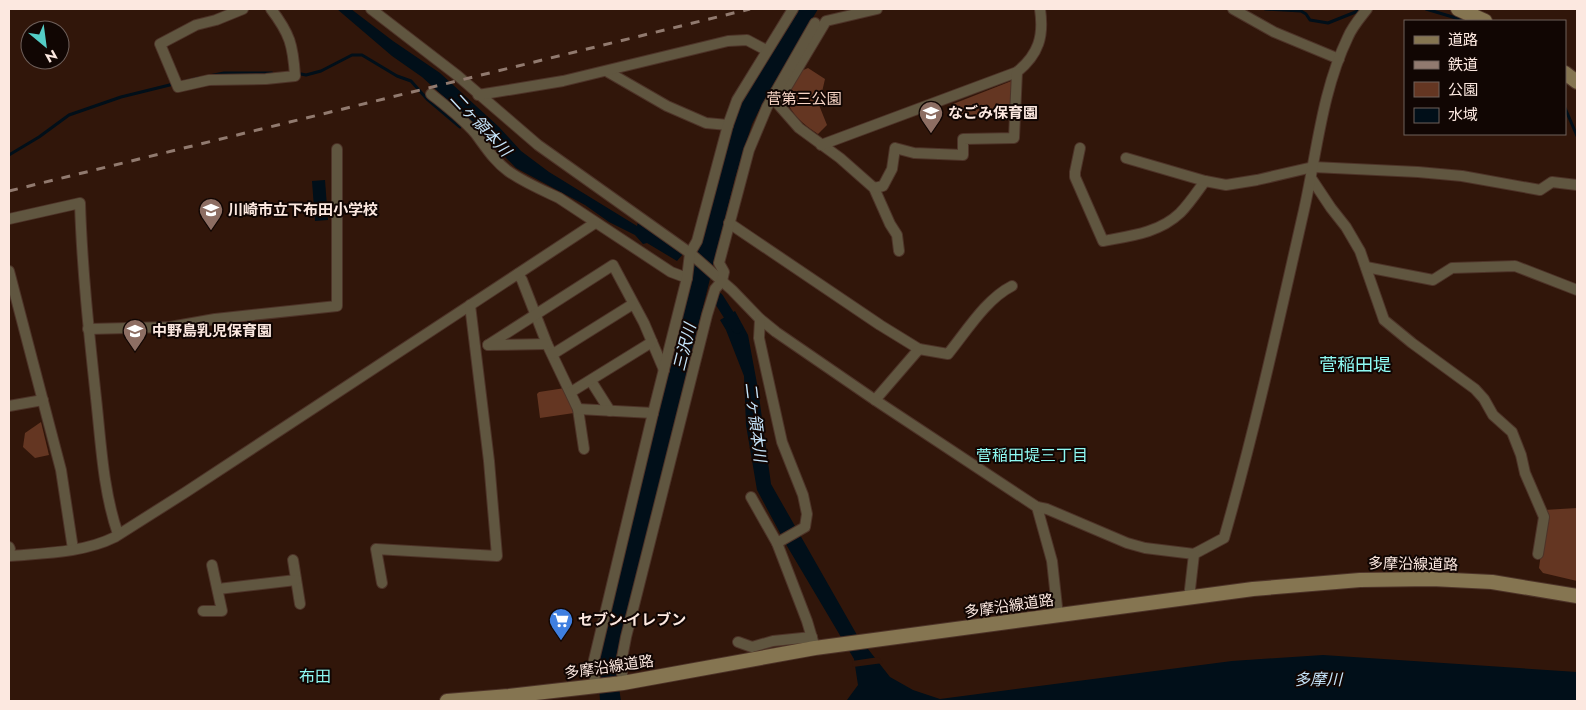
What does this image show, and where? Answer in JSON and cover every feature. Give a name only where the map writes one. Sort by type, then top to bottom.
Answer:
[{"type":"street","points":[[243,9],[226,12],[160,44],[178,87],[209,80],[266,79],[295,76],[293,49],[290,38],[271,9]]},
{"type":"street","points":[[371,9],[458,76],[538,145],[692,255],[776,332],[875,400],[1037,507],[1047,509],[1127,544],[1194,554],[1224,538],[1240,484],[1311,178],[1326,99],[1348,36],[1364,12]]},
{"type":"street","points":[[596,686],[594,660],[692,255],[728,125],[737,100],[766,50],[793,9]]},
{"type":"street","points":[[877,9],[826,21],[777,103],[799,128],[840,158],[874,188],[897,235],[899,251]]},
{"type":"street","points":[[821,144],[1017,72],[1029,62],[1038,48],[1042,23],[1040,9]]},
{"type":"street","points":[[1458,9],[1483,20]]},
{"type":"street","points":[[1238,10],[1274,32],[1339,59]]},
{"type":"street","points":[[621,683],[621,664],[626,637],[707,315],[718,277],[724,272],[720,262],[749,150],[768,107],[815,23]]},
{"type":"street","points":[[478,95],[608,72],[728,42],[746,40],[766,50]]},
{"type":"street","points":[[608,72],[667,106],[706,123],[728,125]]},
{"type":"street","points":[[874,188],[883,186],[892,169],[895,148],[914,153],[963,155],[963,139],[1014,138],[1017,72]]},
{"type":"street","points":[[1566,74],[1577,82]]},
{"type":"street","points":[[432,94],[469,127],[486,150],[506,170],[559,198],[672,272],[687,278]]},
{"type":"street","points":[[1080,148],[1075,178],[1103,241],[1142,234],[1170,221],[1181,212],[1205,182]]},
{"type":"street","points":[[88,328],[170,327],[215,319],[337,306],[337,149]]},
{"type":"street","points":[[1126,158],[1205,182],[1226,185],[1313,167],[1462,176],[1540,190],[1552,182],[1577,184]]},
{"type":"street","points":[[1311,178],[1346,227],[1360,251],[1384,320],[1475,389],[1484,399],[1493,415],[1512,432],[1521,455],[1525,473],[1544,517],[1538,554]]},
{"type":"street","points":[[9,219],[80,203],[88,328],[103,466],[118,534]]},
{"type":"street","points":[[9,550],[73,549],[102,543],[194,486],[595,223]]},
{"type":"street","points":[[729,223],[880,325],[919,349],[948,354],[990,301],[1012,286]]},
{"type":"street","points":[[488,345],[613,265],[644,323],[664,370]]},
{"type":"street","points":[[1366,267],[1433,280],[1452,268],[1515,266],[1577,290]]},
{"type":"street","points":[[9,271],[61,470],[73,549]]},
{"type":"street","points":[[518,274],[547,344],[578,409],[584,448]]},
{"type":"street","points":[[553,354],[633,304]]},
{"type":"street","points":[[382,584],[376,549],[497,556],[489,461],[470,305]]},
{"type":"street","points":[[760,319],[759,338],[782,442],[803,495],[807,514],[804,526],[777,543]]},
{"type":"street","points":[[571,392],[652,342]]},
{"type":"street","points":[[474,349],[488,345],[547,344]]},
{"type":"street","points":[[875,400],[919,349]]},
{"type":"street","points":[[591,381],[610,411]]},
{"type":"street","points":[[9,406],[43,400]]},
{"type":"street","points":[[578,409],[653,413]]},
{"type":"street","points":[[738,642],[752,647],[773,641],[817,644],[777,543],[751,497]]},
{"type":"street","points":[[1037,507],[1052,561],[1058,616]]},
{"type":"street","points":[[1189,598],[1194,554]]},
{"type":"street","points":[[294,560],[300,604]]},
{"type":"street","points":[[203,612],[222,611],[212,565]]},
{"type":"street","name":"多摩沿線道路","points":[[447,701],[621,683],[817,644],[891,639],[1189,598],[1360,580],[1432,579],[1492,582],[1577,596]]},
{"type":"street","points":[[218,588],[296,580]]},
{"type":"green space","name":"菅第三公園","points":[[808,68],[825,79],[819,105],[827,125],[818,134],[798,118],[785,97],[801,71]]},
{"type":"green space","points":[[1014,80],[1012,118],[957,117],[953,104]]},
{"type":"green space","points":[[565,388],[574,413],[540,418],[537,394],[539,392]]},
{"type":"green space","points":[[41,422],[49,455],[35,458],[23,447],[25,433]]},
{"type":"green space","points":[[1577,508],[1577,581],[1543,573],[1539,568],[1546,517],[1544,510]]},
{"type":"water","points":[[337,9],[351,9],[440,73],[499,127],[521,151],[549,172],[637,226],[638,222],[683,254],[677,261],[647,243],[643,244],[635,235],[609,222],[585,205],[516,168],[464,115],[422,77],[392,56]]},
{"type":"water","name":"三沢川","points":[[797,9],[818,9],[752,124],[735,178],[615,661],[621,701],[600,701],[597,652],[728,135],[742,101]]},
{"type":"water","points":[[325,180],[328,220],[315,221],[312,181]]},
{"type":"water","name":"多摩川","points":[[735,311],[748,335],[758,389],[771,484],[857,635],[890,677],[913,690],[940,699],[1232,661],[1323,655],[1577,672],[1577,701],[837,701],[847,700],[858,685],[854,659],[787,546],[757,490],[746,425],[744,376],[726,330],[720,320]]},
{"type":"pier","points":[[879,657],[883,663],[853,667],[852,661]]},
{"type":"waterway","points":[[1265,9],[1301,11],[1310,20],[1328,23],[1363,9]]},
{"type":"waterway","points":[[1426,9],[1463,20]]},
{"type":"waterway","points":[[296,73],[306,75],[321,71],[352,55],[362,55],[397,76],[411,81],[427,99],[460,127]]},
{"type":"waterway","points":[[209,76],[224,73],[272,73]]},
{"type":"waterway","points":[[9,155],[39,137],[69,115],[121,97],[198,78]]},
{"type":"waterway","points":[[1566,110],[1577,136]]},
{"type":"waterway","name":"二ヶ領本川","points":[[718,298],[737,328]]},
{"type":"railway","points":[[9,191],[750,9]]},
{"type":"place","name":"なごみ保育園","points":[[931,134]]},
{"type":"place","name":"川崎市立下布田小学校","points":[[211,231]]},
{"type":"place","name":"中野島乳児保育園","points":[[135,352]]},
{"type":"place","name":"セブン-イレブン","points":[[561,641]]},
{"type":"district","name":"菅稲田堤","points":[[1355,365]]},
{"type":"district","name":"菅稲田堤三丁目","points":[[1032,455]]},
{"type":"district","name":"布田","points":[[315,676]]}]
